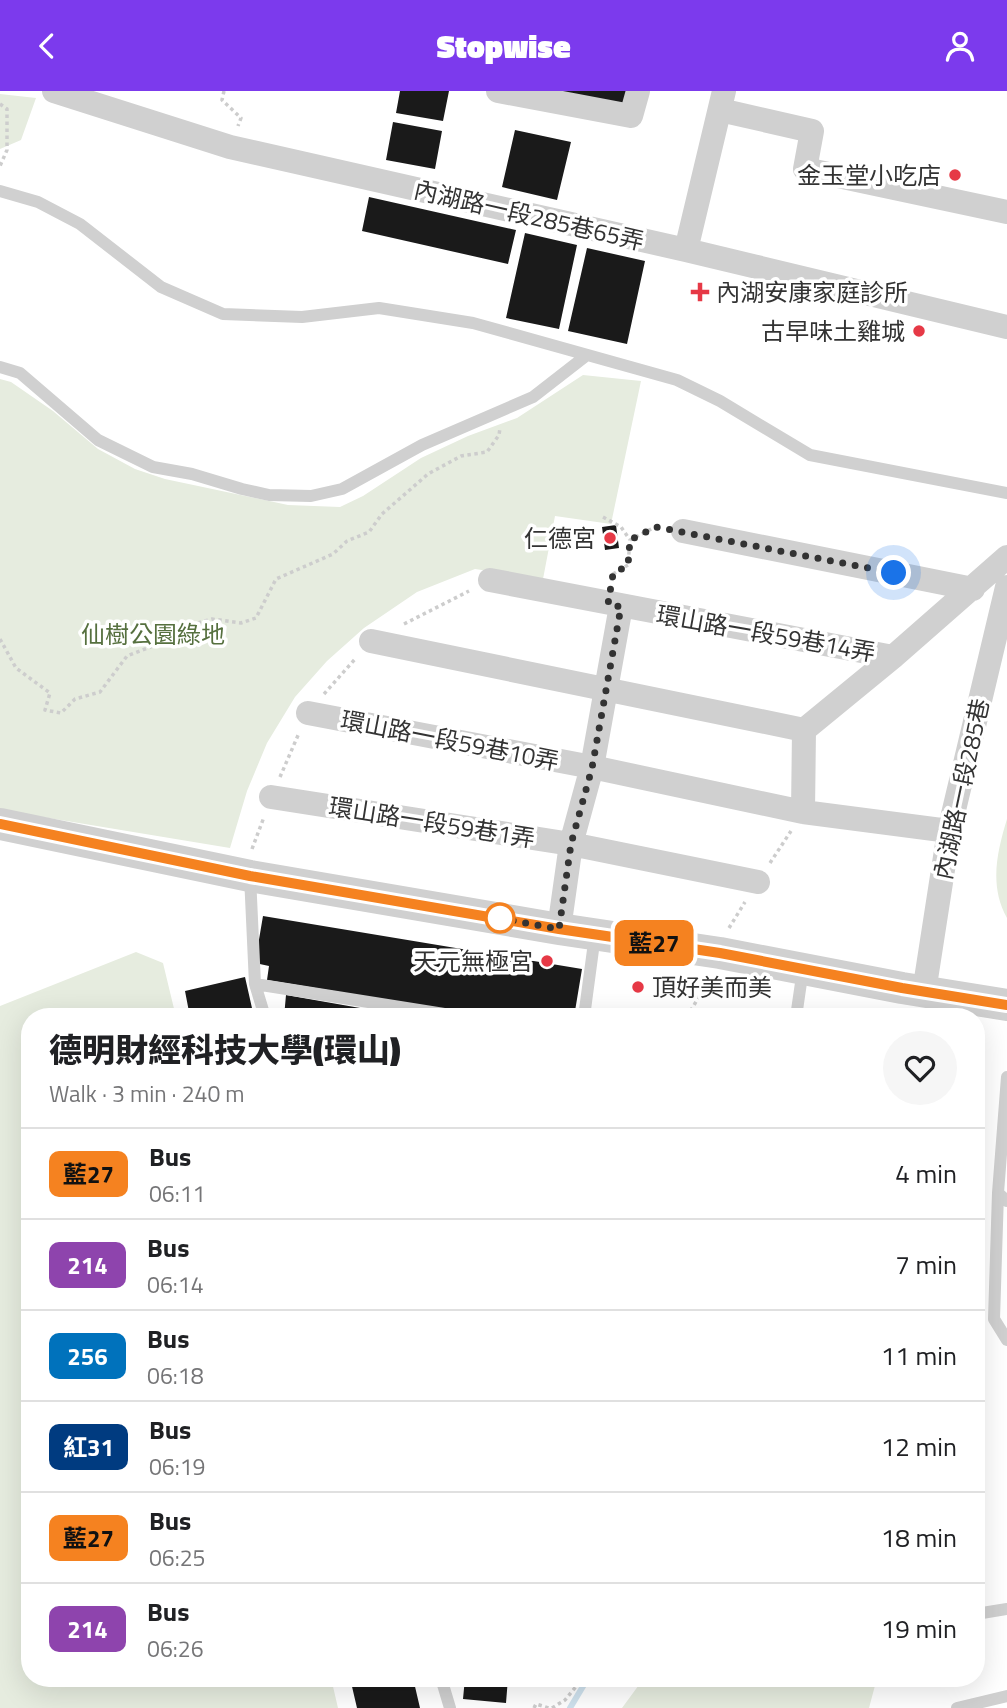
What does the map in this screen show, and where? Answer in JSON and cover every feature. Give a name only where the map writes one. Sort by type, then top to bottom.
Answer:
[{"type":"street","name":"內湖路一段285巷65弄","points":[[54,91],[230,147],[686,250],[1007,327]]},
{"type":"street","points":[[498,91],[631,116],[638,91]]},
{"type":"street","points":[[686,250],[722,101],[813,131],[805,169],[1007,212]]},
{"type":"street","points":[[683,531],[973,589]]},
{"type":"street","name":"環山路一段59巷14弄","points":[[490,580],[893,657],[1007,557]]},
{"type":"street","name":"內湖路一段285巷","points":[[924,992],[948,831],[1007,587]]},
{"type":"street","points":[[559,929],[571,844],[592,768],[606,691],[614,605]]},
{"type":"street","points":[[371,641],[804,730]]},
{"type":"street","points":[[803,812],[804,730],[893,657]]},
{"type":"street","name":"環山路一段59巷10弄","points":[[308,713],[803,812],[948,831]]},
{"type":"street","name":"環山路一段59巷1弄","points":[[271,797],[571,844],[758,882]]},
{"type":"street","points":[[0,824],[250,876],[559,929],[720,953],[1007,1005]]},
{"type":"lane","points":[[0,191],[38,202],[80,224],[161,287],[223,314],[302,317],[379,308],[473,323],[677,380],[720,401],[810,455],[1007,493]]},
{"type":"lane","points":[[0,367],[20,373],[98,440],[153,467],[192,474],[269,495],[311,496],[342,489],[422,445],[533,397],[587,355]]},
{"type":"lane","points":[[250,876],[255,984],[262,1008]]},
{"type":"lane","points":[[585,1008],[595,934]]},
{"type":"lane","points":[[797,1008],[803,969]]},
{"type":"lane","points":[[255,984],[406,1008]]},
{"type":"lane","points":[[1007,1077],[1003,1197],[994,1319],[1007,1340]]},
{"type":"lane","points":[[985,1613],[1007,1609]]},
{"type":"lane","points":[[444,1687],[450,1708]]},
{"type":"lane","points":[[957,1708],[1007,1696]]},
{"type":"path","points":[[222,100],[224,91]]},
{"type":"path","points":[[0,104],[7,109],[7,150],[0,166]]},
{"type":"path","points":[[0,639],[16,668],[50,693],[45,710],[61,713],[75,699],[100,692],[127,656],[163,642],[175,629],[212,619],[241,623],[256,618],[276,579],[333,554],[346,541],[369,532],[382,514],[428,474],[461,456],[487,452],[499,435],[502,409]]},
{"type":"path","points":[[603,517],[621,527],[630,540],[628,565],[613,574],[614,605]]},
{"type":"path","points":[[630,540],[656,527],[683,531]]},
{"type":"path","points":[[250,876],[252,848],[308,713],[371,641],[490,580]]},
{"type":"path","points":[[692,1008],[711,976]]},
{"type":"path","points":[[534,1708],[536,1704],[550,1708],[565,1700],[576,1687]]},
{"type":"green space","points":[[0,94],[36,98],[21,140],[0,149]]},
{"type":"green space","name":"仙樹公園綠地","points":[[583,375],[641,381],[611,524],[555,516],[543,579],[475,569],[417,592],[364,628],[327,661],[295,697],[267,743],[247,791],[230,848],[0,810],[0,379],[11,382],[53,411],[98,449],[135,469],[165,479],[288,505],[340,507],[363,496],[421,458],[468,436],[517,418]]},
{"type":"green space","points":[[1007,819],[1007,918],[998,894],[996,869]]},
{"type":"green space","points":[[136,952],[163,963],[174,1008],[21,1008],[21,1687],[333,1687],[338,1708],[0,1708],[0,1006]]},
{"type":"green space","points":[[637,1687],[875,1687],[869,1708],[622,1708]]},
{"type":"building","points":[[400,91],[449,91],[443,121],[396,113]]},
{"type":"building","points":[[554,91],[628,91],[625,105]]},
{"type":"building","points":[[393,122],[442,131],[435,169],[386,160]]},
{"type":"building","points":[[515,130],[571,142],[557,200],[502,187]]},
{"type":"building","points":[[369,197],[516,230],[508,264],[362,231]]},
{"type":"building","points":[[525,233],[577,245],[559,329],[506,318]]},
{"type":"building","points":[[587,248],[645,261],[627,344],[568,331]]},
{"type":"building","name":"仁德宮","points":[[616,525],[619,548],[605,550],[602,527]]},
{"type":"building","points":[[263,916],[582,969],[576,1008],[436,1008],[267,980],[269,966],[255,963]]},
{"type":"building","points":[[245,977],[252,1008],[188,1008],[185,991]]},
{"type":"building","points":[[286,995],[360,1008],[285,1008]]},
{"type":"building","points":[[352,1687],[415,1687],[420,1708],[357,1708]]},
{"type":"building","points":[[464,1687],[507,1687],[506,1703],[463,1699]]},
{"type":"waterway","points":[[570,1708],[583,1687]]},
{"type":"bus line","name":"藍27","points":[[0,824],[250,876],[559,929],[720,953],[1007,1005]]},
{"type":"place","name":"金玉堂小吃店","points":[[955,175]]},
{"type":"place","name":"內湖安康家庭診所","points":[[700,292]]},
{"type":"place","name":"古早味土雞城","points":[[919,331]]},
{"type":"place","name":"仁德宮","points":[[610,538]]},
{"type":"place","name":"天元無極宮","points":[[547,961]]},
{"type":"place","name":"頂好美而美","points":[[638,987]]},
{"type":"route","points":[[500,918],[488,916],[559,929],[571,844],[592,768],[621,607],[608,604],[613,574],[628,565],[630,540],[656,527],[894,573]]}]
